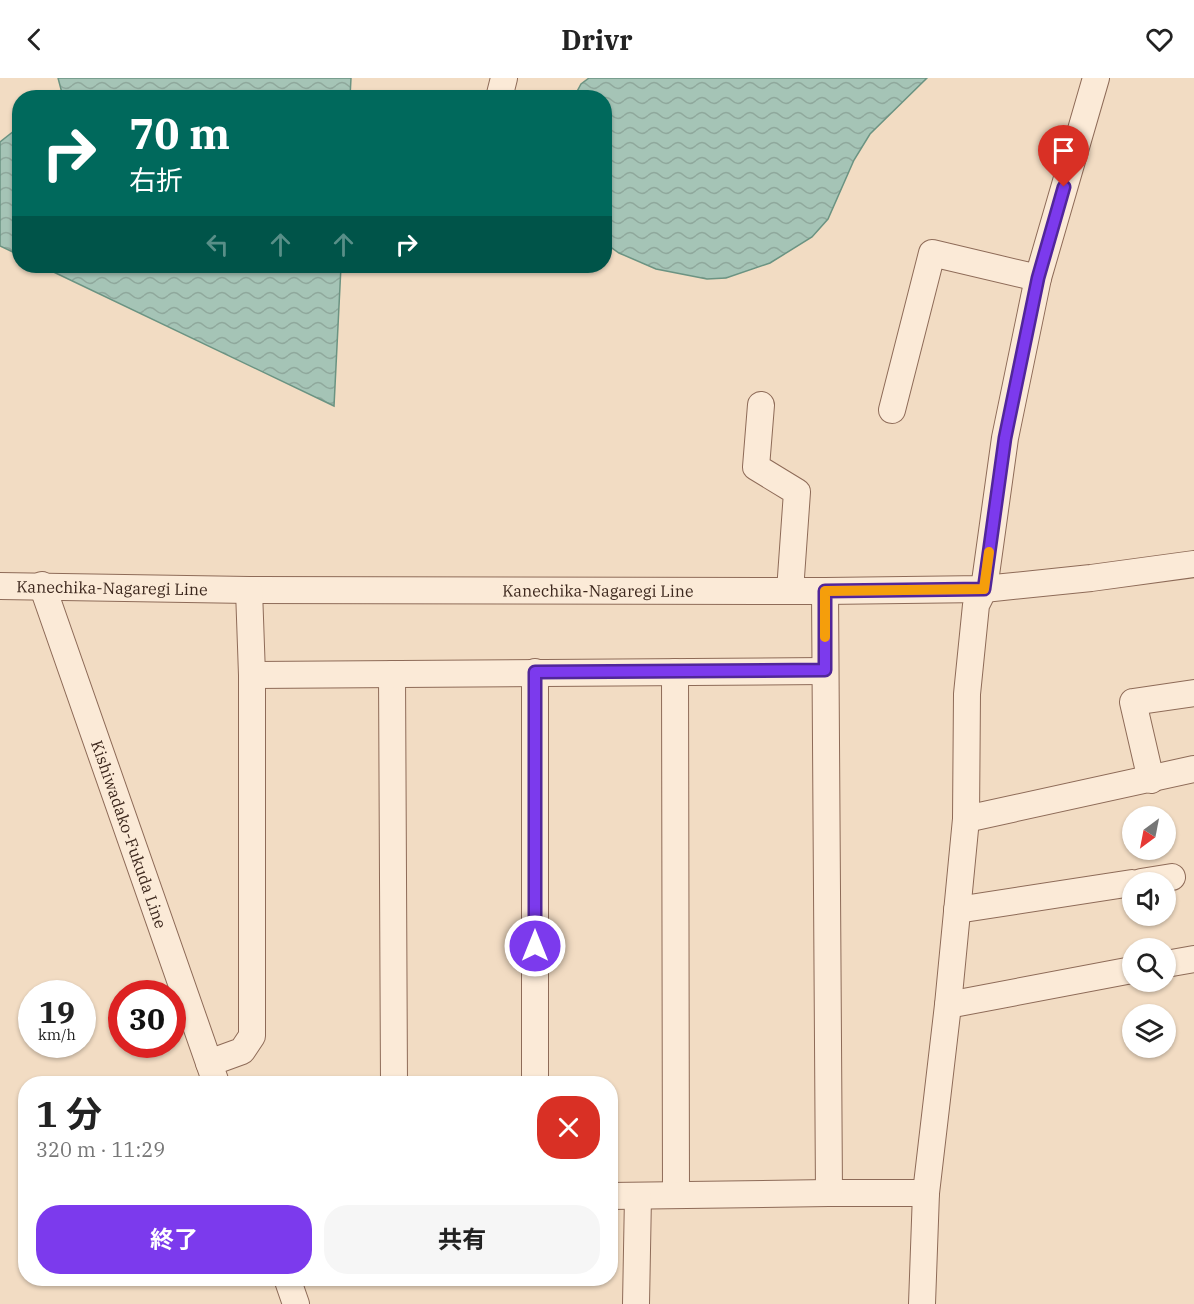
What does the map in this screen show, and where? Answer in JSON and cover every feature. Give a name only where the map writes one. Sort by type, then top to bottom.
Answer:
[{"type":"street","points":[[922,1304],[926,1193],[948,1005],[966,819],[967,694],[976,605],[984,589],[1005,438],[1038,278],[1096,78]]},
{"type":"street","points":[[892,410],[932,253],[1038,278]]},
{"type":"street","points":[[761,405],[756,467],[797,492],[790,591]]},
{"type":"street","name":"Kanechika-Nagaregi Line","points":[[0,586],[249,590],[984,589],[1194,564]]},
{"type":"street","name":"Kishiwadako-Fukuda Line","points":[[42,585],[213,1073]]},
{"type":"street","points":[[213,1073],[242,1051],[252,1036],[252,675],[249,590]]},
{"type":"street","points":[[825,591],[829,1193]]},
{"type":"street","points":[[252,675],[825,670]]},
{"type":"street","points":[[535,672],[535,1076]]},
{"type":"street","points":[[675,672],[676,1195]]},
{"type":"street","points":[[392,674],[394,1076]]},
{"type":"street","points":[[1151,780],[1133,702],[1194,693]]},
{"type":"street","points":[[966,819],[1194,769]]},
{"type":"street","points":[[957,910],[1122,885]]},
{"type":"street","points":[[1176,962],[1194,959]]},
{"type":"street","points":[[948,1005],[1122,972]]},
{"type":"street","points":[[618,1196],[926,1193]]},
{"type":"street","points":[[636,1304],[638,1196]]},
{"type":"street","points":[[290,1286],[296,1304]]},
{"type":"water","points":[[58,78],[351,78],[350,90],[61,90]]},
{"type":"water","points":[[589,78],[927,78],[870,134],[854,160],[828,219],[812,237],[770,263],[726,278],[707,279],[656,269],[612,248],[612,90],[578,90]]},
{"type":"water","points":[[12,133],[12,252],[0,246],[0,142]]},
{"type":"water","points":[[56,273],[341,273],[334,406]]},
{"type":"slow traffic","points":[[825,637],[825,591],[984,589],[989,552]]},
{"type":"route","points":[[535,946],[535,672],[825,670],[825,591],[984,589],[1005,438],[1038,278],[1064,187]]}]
